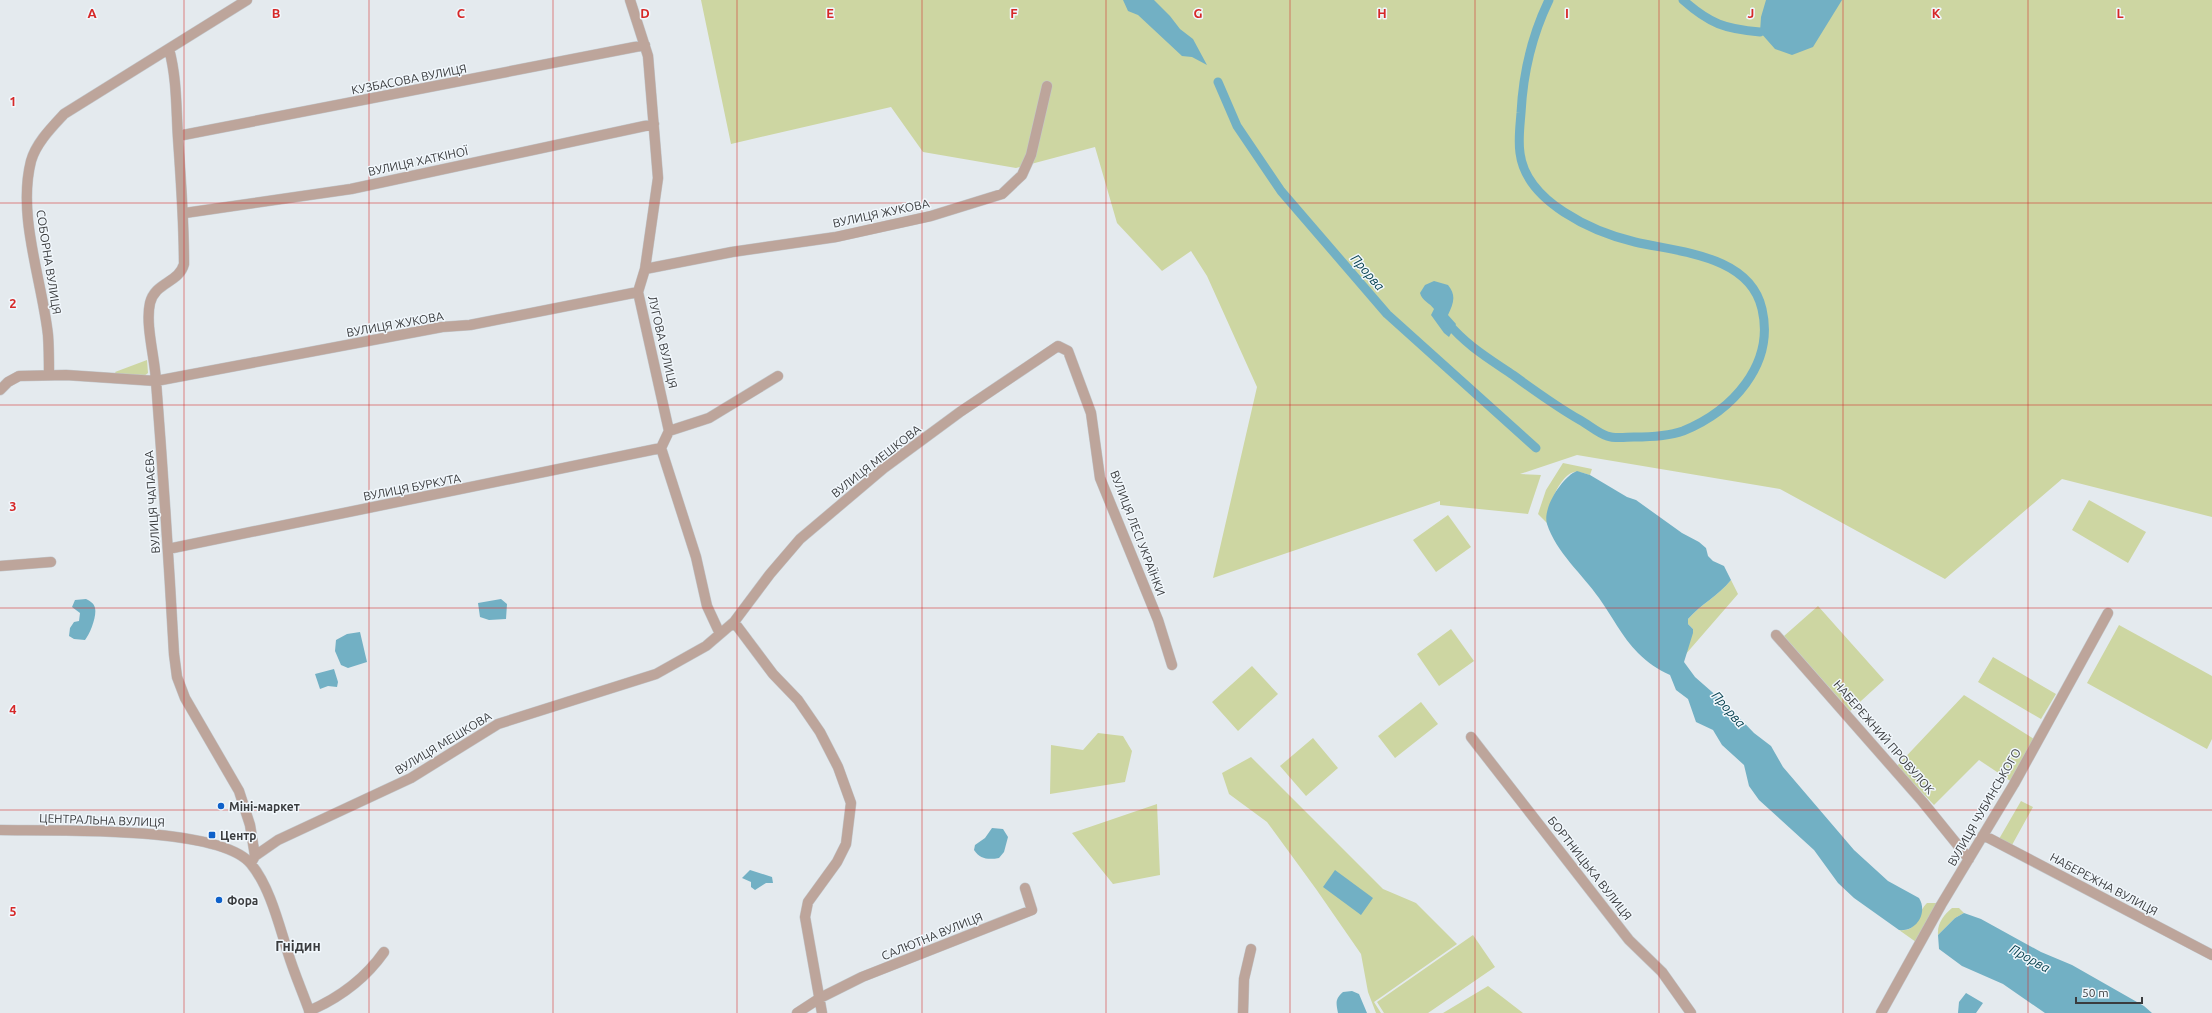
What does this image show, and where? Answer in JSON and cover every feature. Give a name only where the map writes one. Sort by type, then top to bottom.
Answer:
[{"type":"street","points":[[169,49],[247,0]]},
{"type":"street","name":"ЛУГОВА ВУЛИЦЯ","points":[[630,0],[648,56],[658,178],[645,269],[638,292],[669,432]]},
{"type":"street","name":"КУЗБАСОВА ВУЛИЦЯ","points":[[178,136],[645,45]]},
{"type":"street","name":"ВУЛИЦЯ ЧАПАЄВА","points":[[169,49],[175,72],[184,213],[184,264],[182,271],[176,277],[161,286],[155,292],[150,303],[149,318],[156,381],[177,677],[185,698],[239,791],[250,825],[253,859]]},
{"type":"street","name":"СОБОРНА ВУЛИЦЯ","points":[[49,375],[48,336],[27,211],[31,160],[48,131],[64,114],[169,49]]},
{"type":"street","name":"ВУЛИЦЯ ЖУКОВА","points":[[645,269],[732,252],[836,237],[930,216],[1002,194],[1022,174],[1031,155],[1047,86]]},
{"type":"street","name":"ВУЛИЦЯ ХАТКІНОЇ","points":[[184,213],[352,189],[654,124]]},
{"type":"street","name":"ВУЛИЦЯ ЖУКОВА","points":[[49,375],[156,381],[442,328],[470,325],[638,292]]},
{"type":"street","name":"ВУЛИЦЯ МЕШКОВА","points":[[253,859],[278,840],[411,778],[498,724],[656,674],[706,646],[734,622],[770,574],[806,534],[884,468],[960,412],[1058,346]]},
{"type":"street","name":"ВУЛИЦЯ ЛЕСІ УКРАЇНКИ","points":[[1058,346],[1068,351],[1091,413],[1100,478],[1158,620],[1172,665]]},
{"type":"street","points":[[0,390],[8,382],[18,376],[49,375]]},
{"type":"street","points":[[720,634],[707,606],[696,557],[661,448],[664,439],[669,432],[709,418],[778,376]]},
{"type":"street","name":"ВУЛИЦЯ БУРКУТА","points":[[168,549],[661,448]]},
{"type":"street","points":[[0,566],[51,562]]},
{"type":"street","name":"ВУЛИЦЯ ЧУБИНСЬКОГО","points":[[1881,1013],[1969,859],[2014,784],[2108,613]]},
{"type":"street","points":[[734,622],[773,674],[798,700],[820,732],[838,767],[851,803],[849,831],[846,844],[837,862],[808,902],[805,917],[822,1013]]},
{"type":"street","name":"НАБЕРЕЖНИЙ ПРОВУЛОК","points":[[1776,635],[1922,801],[1969,859]]},
{"type":"street","name":"БОРТНИЦЬКА ВУЛИЦЯ","points":[[1471,737],[1629,940],[1662,972],[1691,1013]]},
{"type":"street","name":"ЦЕНТРАЛЬНА ВУЛИЦЯ","points":[[0,830],[156,834],[224,846],[253,859],[257,872],[277,917],[310,1012]]},
{"type":"street","name":"НАБЕРЕЖНА ВУЛИЦЯ","points":[[1983,835],[2212,955]]},
{"type":"street","name":"САЛЮТНА ВУЛИЦЯ","points":[[797,1013],[820,998],[862,977],[1032,910],[1025,888]]},
{"type":"street","points":[[1243,1013],[1244,979],[1251,949]]},
{"type":"street","points":[[310,1012],[353,985],[371,969],[384,952]]},
{"type":"green space","points":[[701,0],[2212,0],[2212,517],[2062,479],[1945,579],[1780,489],[1577,455],[1520,474],[1541,475],[1528,514],[1440,505],[1440,501],[1213,578],[1257,387],[1207,276],[1191,251],[1162,271],[1117,223],[1095,147],[1016,168],[923,152],[891,107],[731,144]]},
{"type":"green space","points":[[147,360],[148,373],[144,376],[117,375],[115,372]]},
{"type":"green space","points":[[1563,463],[1592,469],[1590,475],[1574,472],[1563,480],[1555,493],[1549,509],[1547,523],[1538,514],[1546,490]]},
{"type":"green space","points":[[2089,500],[2146,532],[2128,563],[2072,530]]},
{"type":"green space","points":[[1448,515],[1471,547],[1436,572],[1413,540]]},
{"type":"green space","points":[[1731,580],[1738,594],[1685,655],[1693,629],[1688,624],[1688,619],[1721,591]]},
{"type":"green space","points":[[1818,606],[1884,680],[1850,711],[1784,636]]},
{"type":"green space","points":[[2119,625],[2212,676],[2212,739],[2207,749],[2087,683]]},
{"type":"green space","points":[[1451,629],[1474,661],[1439,686],[1417,654]]},
{"type":"green space","points":[[1993,657],[2056,694],[2041,719],[1978,682]]},
{"type":"green space","points":[[1252,666],[1278,694],[1238,731],[1212,702]]},
{"type":"green space","points":[[1964,695],[2037,741],[2012,782],[1979,760],[1934,805],[1897,766]]},
{"type":"green space","points":[[1421,702],[1438,724],[1395,758],[1378,736]]},
{"type":"green space","points":[[1098,733],[1123,736],[1132,751],[1125,782],[1050,794],[1051,745],[1083,750]]},
{"type":"green space","points":[[1313,738],[1338,768],[1306,796],[1280,766]]},
{"type":"green space","points":[[1251,757],[1383,889],[1416,903],[1457,944],[1374,1002],[1381,1013],[1376,1013],[1368,992],[1361,954],[1316,889],[1267,822],[1229,794],[1222,773]]},
{"type":"green space","points":[[2021,801],[2033,807],[2012,845],[1999,839]]},
{"type":"green space","points":[[1157,804],[1160,875],[1113,884],[1072,833]]},
{"type":"green space","points":[[1927,903],[1937,903],[1916,942],[1899,930],[1906,930],[1914,925]]},
{"type":"green space","points":[[1952,908],[1959,908],[1964,913],[1955,918],[1938,935],[1942,920],[1946,913]]},
{"type":"green space","points":[[1473,935],[1495,967],[1428,1013],[1384,1013],[1377,1002]]},
{"type":"green space","points":[[1488,986],[1523,1013],[1443,1013]]},
{"type":"water","points":[[1123,0],[1154,0],[1170,16],[1180,29],[1193,39],[1207,65],[1192,57],[1182,56],[1138,15],[1128,11]]},
{"type":"water","points":[[1766,0],[1842,0],[1813,47],[1792,55],[1775,49],[1760,32],[1761,17]]},
{"type":"water","points":[[1434,281],[1448,285],[1453,296],[1453,304],[1448,315],[1456,324],[1449,337],[1444,333],[1431,315],[1434,309],[1422,298],[1420,293],[1425,285]]},
{"type":"water","points":[[1577,471],[1590,475],[1627,497],[1636,500],[1682,533],[1699,542],[1706,548],[1708,556],[1713,561],[1724,566],[1731,580],[1721,591],[1688,619],[1688,624],[1693,629],[1693,633],[1684,662],[1695,677],[1728,706],[1754,733],[1771,746],[1783,767],[1854,850],[1888,881],[1919,898],[1922,909],[1921,915],[1916,924],[1911,928],[1899,930],[1854,898],[1838,883],[1814,850],[1759,800],[1749,786],[1744,765],[1722,745],[1713,730],[1696,722],[1688,699],[1676,690],[1670,675],[1645,660],[1638,653],[1622,633],[1593,589],[1563,554],[1551,534],[1546,517],[1555,493],[1571,474]]},
{"type":"water","points":[[86,599],[92,602],[94,606],[94,620],[85,640],[74,639],[69,636],[70,628],[74,622],[79,621],[80,613],[72,607],[75,600]]},
{"type":"water","points":[[501,599],[507,604],[506,619],[489,620],[480,617],[478,603]]},
{"type":"water","points":[[360,632],[367,662],[348,668],[341,665],[335,651],[336,640],[347,634]]},
{"type":"water","points":[[334,669],[338,682],[337,687],[328,686],[320,689],[315,674]]},
{"type":"water","points":[[992,828],[1003,829],[1008,837],[1004,852],[999,858],[991,859],[982,857],[974,850],[975,845],[985,838]]},
{"type":"water","points":[[750,870],[772,877],[773,883],[766,883],[755,890],[751,887],[751,882],[742,878]]},
{"type":"water","points":[[1335,870],[1373,898],[1361,915],[1323,887]]},
{"type":"water","points":[[1964,913],[1981,919],[2041,952],[2072,965],[2144,1006],[2152,1013],[2045,1013],[2003,984],[1962,966],[1939,949],[1938,935],[1955,918]]},
{"type":"water","points":[[1352,991],[1359,994],[1367,1013],[1338,1013],[1337,999],[1343,992]]},
{"type":"water","points":[[1966,993],[1983,1003],[1976,1013],[1958,1013],[1959,1002]]},
{"type":"waterway","points":[[1447,322],[1462,338],[1478,351],[1546,399],[1600,433],[1607,436],[1620,438],[1672,434],[1683,431],[1701,422],[1718,411],[1746,384],[1756,367],[1762,349],[1764,330],[1762,309],[1755,291],[1743,277],[1728,267],[1710,259],[1691,253],[1635,242],[1600,231],[1564,212],[1548,200],[1535,186],[1525,170],[1519,143],[1522,98],[1526,69],[1533,41],[1549,0]]},
{"type":"waterway","points":[[1683,0],[1702,15],[1718,24],[1737,29],[1760,32]]},
{"type":"waterway","name":"Прорва","points":[[1218,82],[1237,126],[1281,191],[1387,314],[1536,448]]},
{"type":"place","name":"Міні-маркет","points":[[221,806]]},
{"type":"place","name":"Центр","points":[[212,835]]},
{"type":"place","name":"Фора","points":[[219,900]]},
{"type":"district","name":"Гнідин","points":[[298,946]]}]
